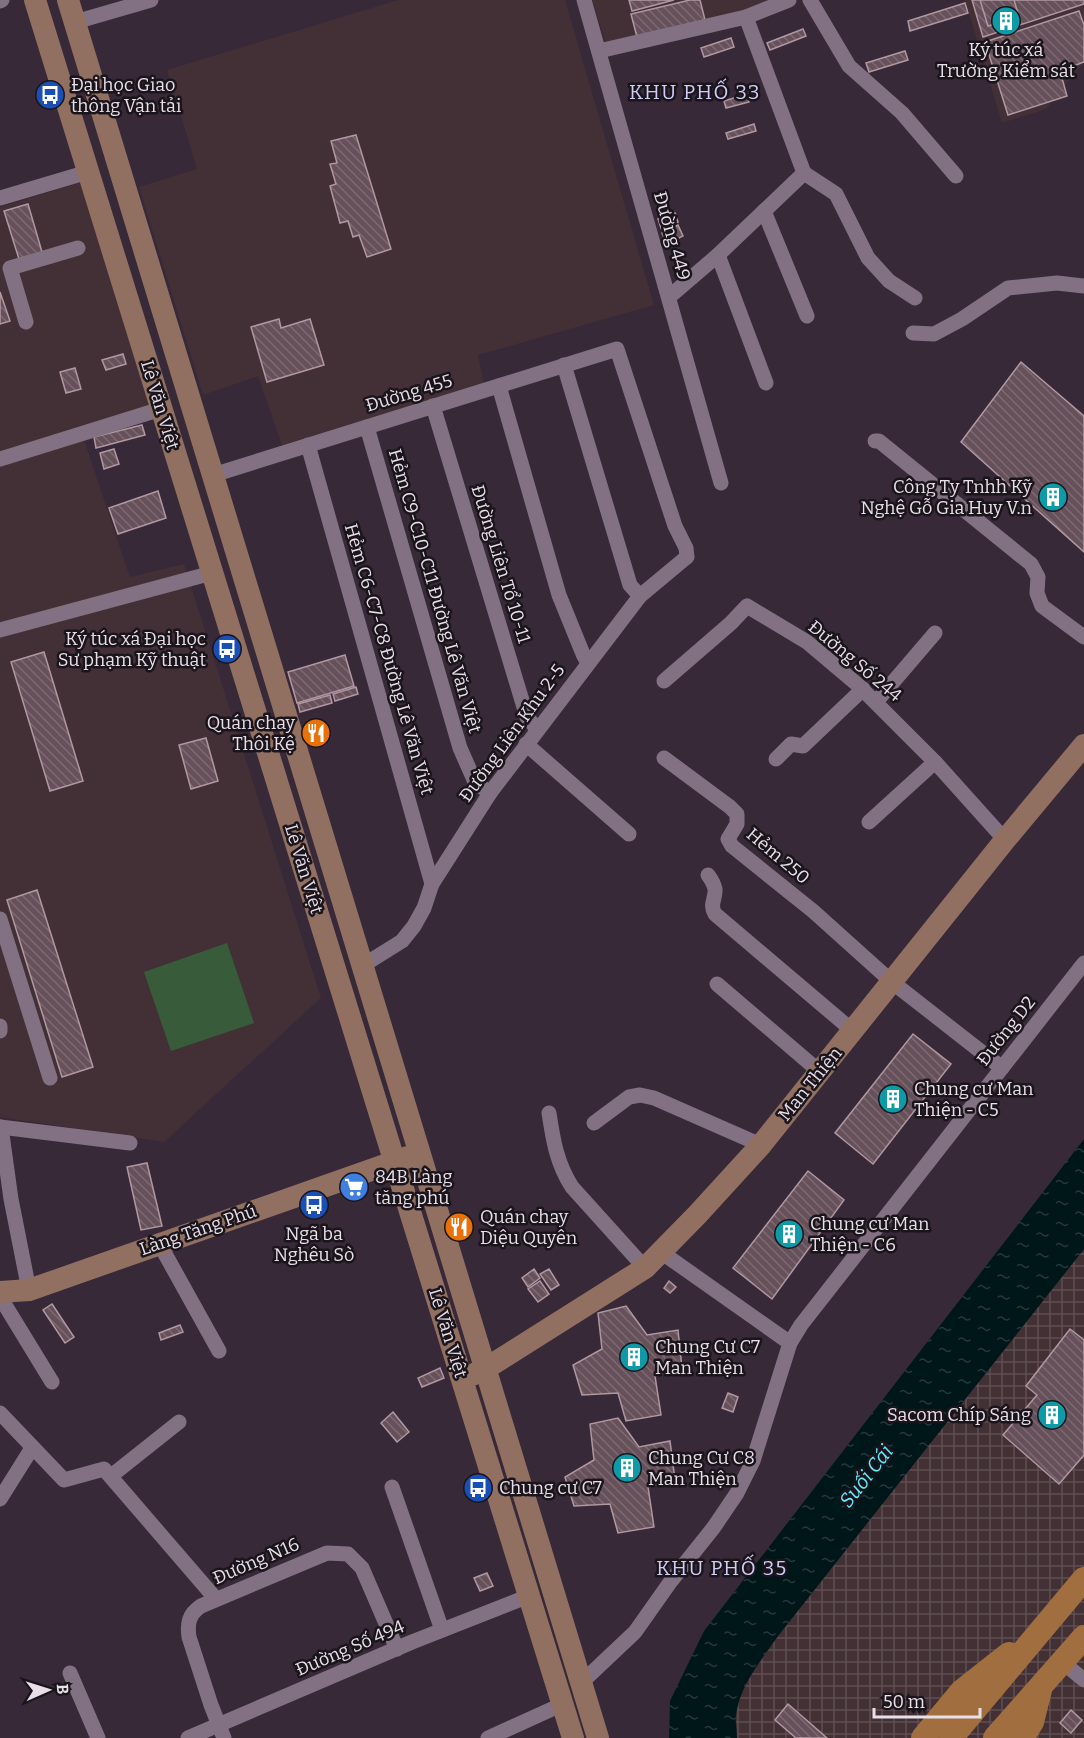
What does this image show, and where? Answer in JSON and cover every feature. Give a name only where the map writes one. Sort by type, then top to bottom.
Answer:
[{"type":"main road","name":"Lê Văn Việt","points":[[35,0],[573,1738]]},
{"type":"main road","name":"Lê Văn Việt","points":[[68,0],[598,1738]]},
{"type":"main road","points":[[45,31],[75,22]]},
{"type":"main road","points":[[74,127],[104,118]]},
{"type":"main road","points":[[88,172],[118,163]]},
{"type":"main road","points":[[184,484],[213,475]]},
{"type":"main road","name":"Man Thiện","points":[[462,1380],[485,1369],[653,1260],[761,1145],[1084,745]]},
{"type":"main road","name":"Làng Tăng Phú","points":[[0,1292],[29,1290],[420,1153]]},
{"type":"main road","points":[[951,1738],[1084,1579]]},
{"type":"main road","points":[[923,1738],[962,1691],[1043,1626]]},
{"type":"main road","points":[[1007,1735],[1042,1683],[1084,1636]]},
{"type":"main road","points":[[563,1704],[581,1683]]},
{"type":"street","points":[[75,22],[151,0]]},
{"type":"street","name":"Đường 449","points":[[584,0],[721,483]]},
{"type":"street","points":[[600,51],[746,17],[789,0]]},
{"type":"street","points":[[810,0],[849,66],[902,113],[956,176]]},
{"type":"street","points":[[746,17],[804,173],[836,194],[868,258],[888,281],[915,298]]},
{"type":"street","points":[[0,198],[88,172]]},
{"type":"street","points":[[669,297],[718,255],[804,173]]},
{"type":"street","points":[[764,211],[807,316]]},
{"type":"street","points":[[26,322],[7,262],[78,248]]},
{"type":"street","points":[[718,255],[766,383]]},
{"type":"street","points":[[913,333],[934,334],[962,319],[1008,288],[1058,283],[1084,286]]},
{"type":"street","name":"Đường 455","points":[[213,475],[617,349],[675,526]]},
{"type":"street","points":[[564,365],[630,585],[640,596]]},
{"type":"street","points":[[500,386],[560,595],[588,663]]},
{"type":"street","name":"Đường Liên Tổ 10-11","points":[[433,406],[527,717],[537,729]]},
{"type":"street","points":[[0,459],[161,409]]},
{"type":"street","name":"Hẻm C9-C10-C11 Đường Lê Văn Việt","points":[[367,427],[460,748],[475,782],[490,794]]},
{"type":"street","points":[[875,441],[879,441],[1032,564],[1038,577],[1037,593],[1042,606],[1084,637]]},
{"type":"street","name":"Hẻm C6-C7-C8 Đường Lê Văn Việt","points":[[308,445],[432,884]]},
{"type":"street","name":"Đường Liên Khu 2-5","points":[[362,966],[402,941],[414,926],[424,908],[432,884],[490,794],[537,729],[640,596],[687,557],[686,549],[675,526]]},
{"type":"street","points":[[0,630],[212,573]]},
{"type":"street","name":"Đường Số 244","points":[[664,681],[731,623],[747,606],[807,642],[862,689],[935,762],[1005,840]]},
{"type":"street","points":[[876,702],[935,633]]},
{"type":"street","points":[[776,759],[792,744],[803,746],[862,689]]},
{"type":"street","points":[[526,744],[629,834]]},
{"type":"street","name":"Hẻm 250","points":[[664,759],[737,814],[736,824],[728,839],[732,846],[813,911],[892,982]]},
{"type":"street","points":[[869,822],[935,762]]},
{"type":"street","points":[[708,875],[714,886],[712,904],[715,914],[853,1031]]},
{"type":"street","points":[[0,919],[50,1078]]},
{"type":"street","name":"Đường D2","points":[[581,1683],[634,1632],[737,1493],[753,1461],[790,1343],[801,1325],[1084,963]]},
{"type":"street","points":[[892,982],[1002,1068]]},
{"type":"street","points":[[717,984],[820,1072]]},
{"type":"street","points":[[0,1026],[0,1031]]},
{"type":"street","points":[[594,1124],[629,1096],[640,1095],[654,1098],[761,1145]]},
{"type":"street","points":[[549,1113],[555,1150],[564,1174],[572,1187],[653,1260],[790,1343]]},
{"type":"street","points":[[29,1290],[5,1199],[0,1127],[130,1143]]},
{"type":"street","points":[[159,1243],[219,1351]]},
{"type":"street","points":[[0,1297],[52,1382]]},
{"type":"street","points":[[0,1413],[64,1480],[104,1469],[216,1599]]},
{"type":"street","points":[[111,1476],[179,1422]]},
{"type":"street","points":[[0,1498],[32,1448]]},
{"type":"street","points":[[392,1487],[442,1630]]},
{"type":"street","name":"Đường N16","points":[[222,1732],[192,1647],[187,1626],[194,1610],[216,1599],[327,1553],[348,1554],[362,1568],[397,1649]]},
{"type":"street","name":"Đường Số 494","points":[[188,1738],[222,1732],[397,1649],[529,1596]]},
{"type":"street","points":[[1061,1661],[1084,1680]]},
{"type":"street","points":[[70,1673],[98,1738]]},
{"type":"street","points":[[488,1738],[563,1704]]},
{"type":"shaded area","points":[[398,0],[565,0],[654,305],[478,355],[484,384],[282,445],[258,376],[203,395],[139,187],[197,169],[167,70]]},
{"type":"shaded area","points":[[592,0],[775,0],[746,11],[606,43]]},
{"type":"shaded area","points":[[965,0],[1084,0],[1084,62],[1046,109],[1002,123]]},
{"type":"shaded area","points":[[90,180],[161,409],[82,434],[130,577],[184,564],[321,998],[164,1142],[0,1117],[0,207]]},
{"type":"shaded area","points":[[1084,1249],[1084,1738],[737,1738],[735,1717],[740,1696],[753,1672],[778,1636]]},
{"type":"green space","points":[[227,943],[254,1023],[171,1051],[144,972]]},
{"type":"water","name":"Suối Cái","points":[[1084,1139],[1084,1249],[765,1654],[752,1673],[738,1704],[737,1738],[669,1738],[670,1701],[704,1631]]},
{"type":"building","points":[[629,0],[674,0],[632,11]]},
{"type":"building","points":[[690,0],[700,0],[705,20],[637,37],[631,14]]},
{"type":"building","name":"Ký túc xá Trường Kiểm sát","points":[[972,0],[1084,0],[1084,4],[983,37]]},
{"type":"building","points":[[980,0],[1014,0],[1019,17],[988,26]]},
{"type":"building","points":[[965,3],[968,13],[910,31],[908,21]]},
{"type":"building","points":[[1079,11],[1084,25],[1084,62],[1060,71],[1067,96],[1008,115],[985,42]]},
{"type":"building","points":[[803,29],[806,36],[770,50],[767,43]]},
{"type":"building","points":[[731,38],[734,47],[704,57],[701,48]]},
{"type":"building","points":[[905,51],[908,60],[869,72],[866,63]]},
{"type":"building","points":[[747,94],[749,102],[726,108],[724,101]]},
{"type":"building","points":[[754,124],[756,131],[728,139],[726,133]]},
{"type":"building","points":[[356,135],[391,249],[367,257],[359,235],[353,237],[348,221],[340,223],[330,186],[336,184],[330,164],[337,163],[331,141]]},
{"type":"building","points":[[28,204],[42,252],[19,259],[4,211]]},
{"type":"building","points":[[675,213],[678,222],[661,228],[658,219]]},
{"type":"building","points":[[678,225],[683,236],[667,244],[662,233]]},
{"type":"building","points":[[0,292],[10,321],[0,324]]},
{"type":"building","points":[[279,319],[281,328],[310,319],[324,365],[267,382],[251,327]]},
{"type":"building","points":[[123,354],[126,364],[106,370],[102,360]]},
{"type":"building","name":"Công Ty Tnhh Kỹ Nghệ Gỗ Gia Huy V.n","points":[[1021,362],[1084,416],[1084,552],[961,442]]},
{"type":"building","points":[[75,368],[81,389],[66,393],[60,372]]},
{"type":"building","points":[[142,425],[145,435],[96,448],[94,437]]},
{"type":"building","points":[[114,449],[119,464],[104,469],[100,453]]},
{"type":"building","points":[[158,491],[166,518],[118,534],[109,508]]},
{"type":"building","points":[[44,652],[83,781],[50,791],[11,662]]},
{"type":"building","points":[[345,655],[354,686],[297,703],[288,672]]},
{"type":"building","points":[[356,687],[358,694],[335,701],[333,694]]},
{"type":"building","points":[[330,695],[332,703],[300,712],[298,704]]},
{"type":"building","points":[[206,738],[218,781],[191,789],[179,745]]},
{"type":"building","points":[[37,890],[93,1067],[62,1077],[7,900]]},
{"type":"building","name":"Chung cư Man Thiện - C5","points":[[913,1034],[951,1064],[873,1164],[835,1133]]},
{"type":"building","points":[[147,1163],[162,1226],[141,1230],[127,1167]]},
{"type":"building","name":"Chung cư Man Thiện - C6","points":[[808,1171],[844,1200],[772,1299],[733,1268]]},
{"type":"building","points":[[534,1269],[540,1278],[528,1287],[522,1278]]},
{"type":"building","points":[[549,1269],[559,1285],[551,1290],[540,1274]]},
{"type":"building","points":[[540,1281],[549,1294],[538,1302],[528,1289]]},
{"type":"building","points":[[669,1281],[676,1287],[670,1293],[664,1288]]},
{"type":"building","points":[[52,1304],[74,1337],[65,1343],[43,1310]]},
{"type":"building","name":"Chung Cư C7 Man Thiện","points":[[626,1306],[647,1335],[678,1330],[682,1368],[655,1376],[661,1415],[626,1421],[618,1393],[582,1395],[573,1365],[602,1349],[598,1313]]},
{"type":"building","points":[[180,1325],[183,1332],[161,1340],[159,1333]]},
{"type":"building","name":"Sacom Chíp Sáng","points":[[1070,1329],[1084,1340],[1084,1455],[1059,1484],[1003,1435],[1037,1395],[1026,1386]]},
{"type":"building","points":[[440,1368],[444,1378],[422,1387],[418,1378]]},
{"type":"building","points":[[728,1393],[738,1397],[733,1412],[722,1408]]},
{"type":"building","points":[[393,1412],[409,1432],[397,1442],[381,1423]]},
{"type":"building","name":"Chung Cư C8 Man Thiện","points":[[618,1418],[639,1447],[670,1441],[675,1480],[648,1487],[654,1527],[618,1533],[610,1504],[574,1506],[565,1477],[594,1460],[590,1424]]},
{"type":"building","points":[[487,1573],[493,1586],[480,1591],[474,1578]]},
{"type":"building","points":[[788,1704],[827,1738],[796,1738],[775,1720]]},
{"type":"building","points":[[1071,1710],[1082,1720],[1071,1733],[1060,1723]]},
{"type":"place","name":"Ký túc xá Trường Kiểm sát","points":[[1006,21]]},
{"type":"place","name":"Đại học Giao thông Vận tải","points":[[50,95]]},
{"type":"place","name":"Công Ty Tnhh Kỹ Nghệ Gỗ Gia Huy V.n","points":[[1053,497]]},
{"type":"place","name":"Ký túc xá Đại học Sư phạm Kỹ thuật","points":[[227,649]]},
{"type":"place","name":"Quán chay Thôi Kệ","points":[[316,733]]},
{"type":"place","name":"Chung cư Man Thiện - C5","points":[[893,1099]]},
{"type":"place","name":"84B Làng tăng phú","points":[[354,1187]]},
{"type":"place","name":"Ngã ba Nghêu Sò","points":[[314,1205]]},
{"type":"place","name":"Quán chay Diệu Quyên","points":[[459,1227]]},
{"type":"place","name":"Chung cư Man Thiện - C6","points":[[789,1234]]},
{"type":"place","name":"Chung Cư C7 Man Thiện","points":[[634,1357]]},
{"type":"place","name":"Sacom Chíp Sáng","points":[[1052,1415]]},
{"type":"place","name":"Chung Cư C8 Man Thiện","points":[[627,1468]]},
{"type":"place","name":"Chung cư C7","points":[[478,1488]]},
{"type":"district","name":"KHU PHỐ 33","points":[[695,92]]},
{"type":"district","name":"KHU PHỐ 35","points":[[722,1568]]}]
